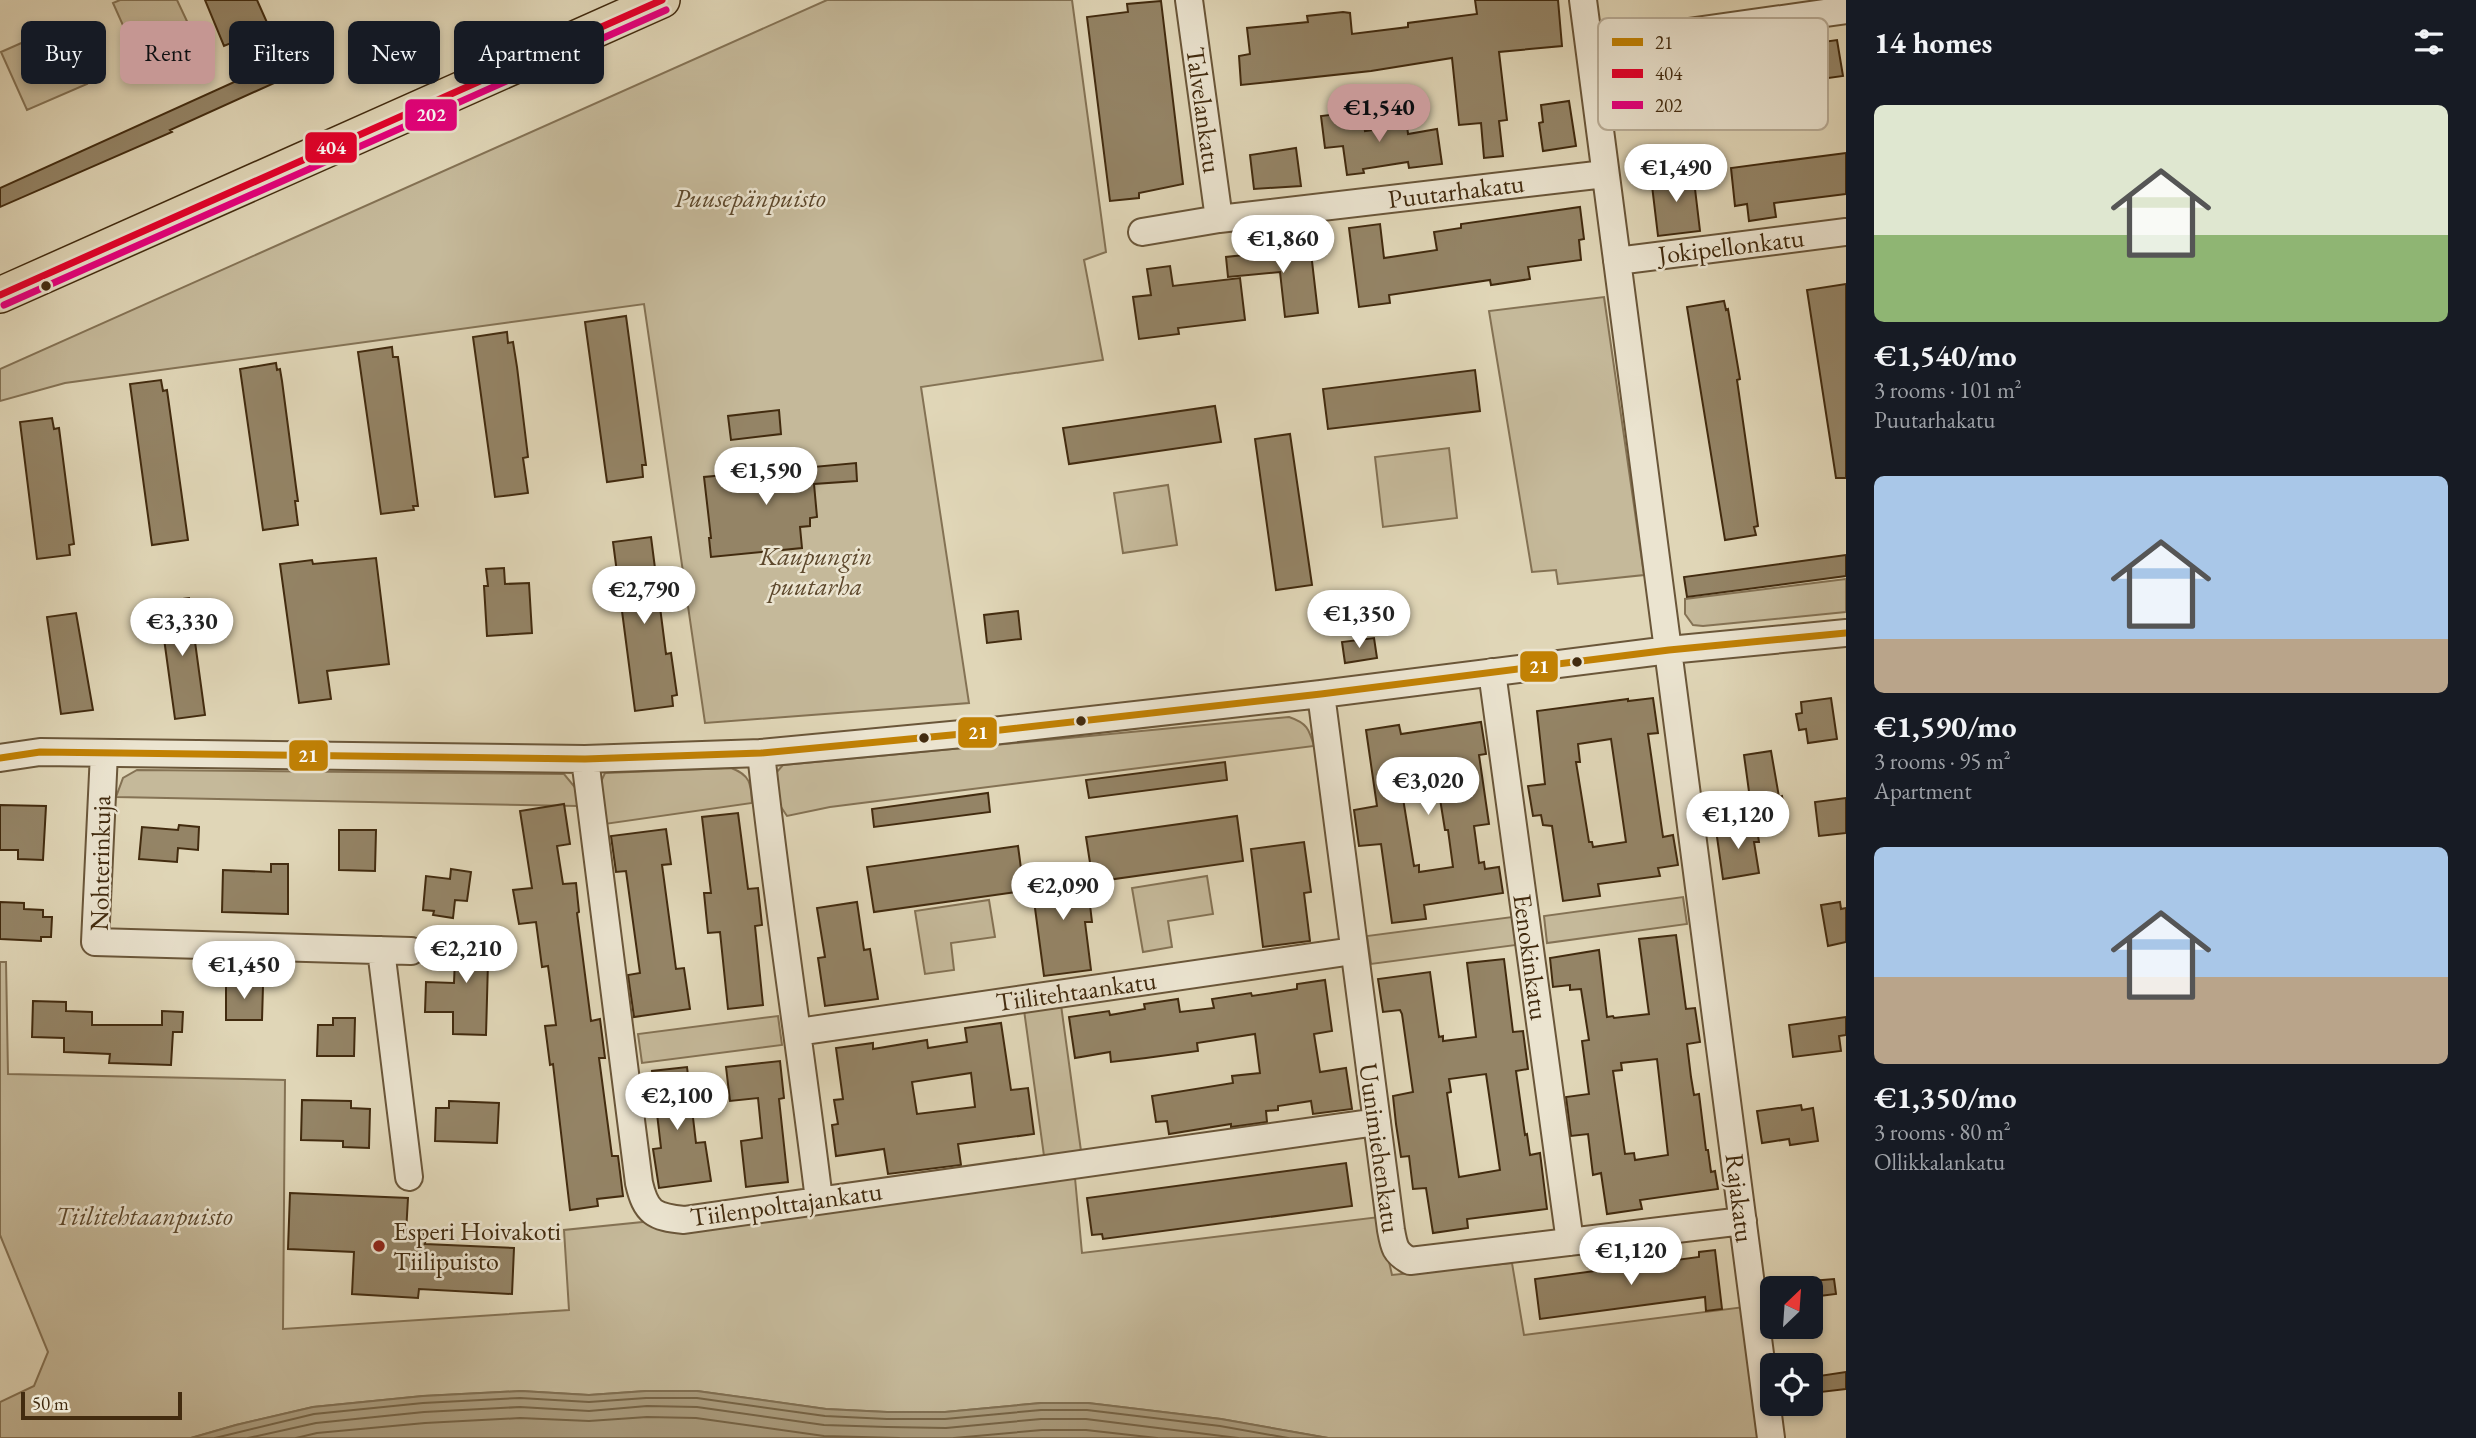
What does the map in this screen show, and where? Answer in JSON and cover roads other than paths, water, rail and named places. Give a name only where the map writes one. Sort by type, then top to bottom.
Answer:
[{"type":"main road","points":[[0,295],[662,0]]},
{"type":"street","name":"Talvelankatu","points":[[1192,0],[1219,219]]},
{"type":"street","name":"Rajakatu","points":[[1583,0],[1598,114]]},
{"type":"street","points":[[1789,18],[1846,10]]},
{"type":"street","points":[[1590,46],[1598,45]]},
{"type":"street","name":"Rajakatu","points":[[1600,130],[1771,1438]]},
{"type":"street","name":"Puutarhakatu","points":[[1142,232],[1219,219],[1605,174]]},
{"type":"street","name":"Jokipellonkatu","points":[[1617,261],[1846,232]]},
{"type":"street","points":[[0,758],[40,752],[585,759],[761,752],[983,732],[1321,694],[1669,650],[1846,633]]},
{"type":"street","name":"Eenokinkatu","points":[[1492,672],[1570,1242]]},
{"type":"street","name":"Uunimiehenkatu","points":[[1321,694],[1353,951],[1394,1248],[1398,1255],[1410,1261],[1743,1221]]},
{"type":"street","name":"Nohterinkuja","points":[[104,752],[95,942],[411,951]]},
{"type":"street","points":[[761,752],[819,1200]]},
{"type":"street","name":"Tiilenpolttajankatu","points":[[585,759],[642,1197],[650,1211],[664,1218],[684,1220],[1377,1122]]},
{"type":"street","points":[[382,950],[409,1178]]},
{"type":"street","name":"Tiilitehtaankatu","points":[[799,1032],[1353,951]]},
{"type":"water","points":[[521,1391],[589,1395],[697,1391],[826,1409],[887,1412],[945,1412],[1041,1403],[1088,1403],[1221,1419],[1328,1438],[191,1438],[313,1407],[423,1396]]},
{"type":"place","name":"Esperi Hoivakoti Tiilipuisto","points":[[379,1246]]},
{"type":"park label","name":"Puusepänpuisto","points":[[750,198]]},
{"type":"park label","name":"Kaupungin puutarha","points":[[816,571]]},
{"type":"park label","name":"Tiilitehtaanpuisto","points":[[144,1216]]}]
